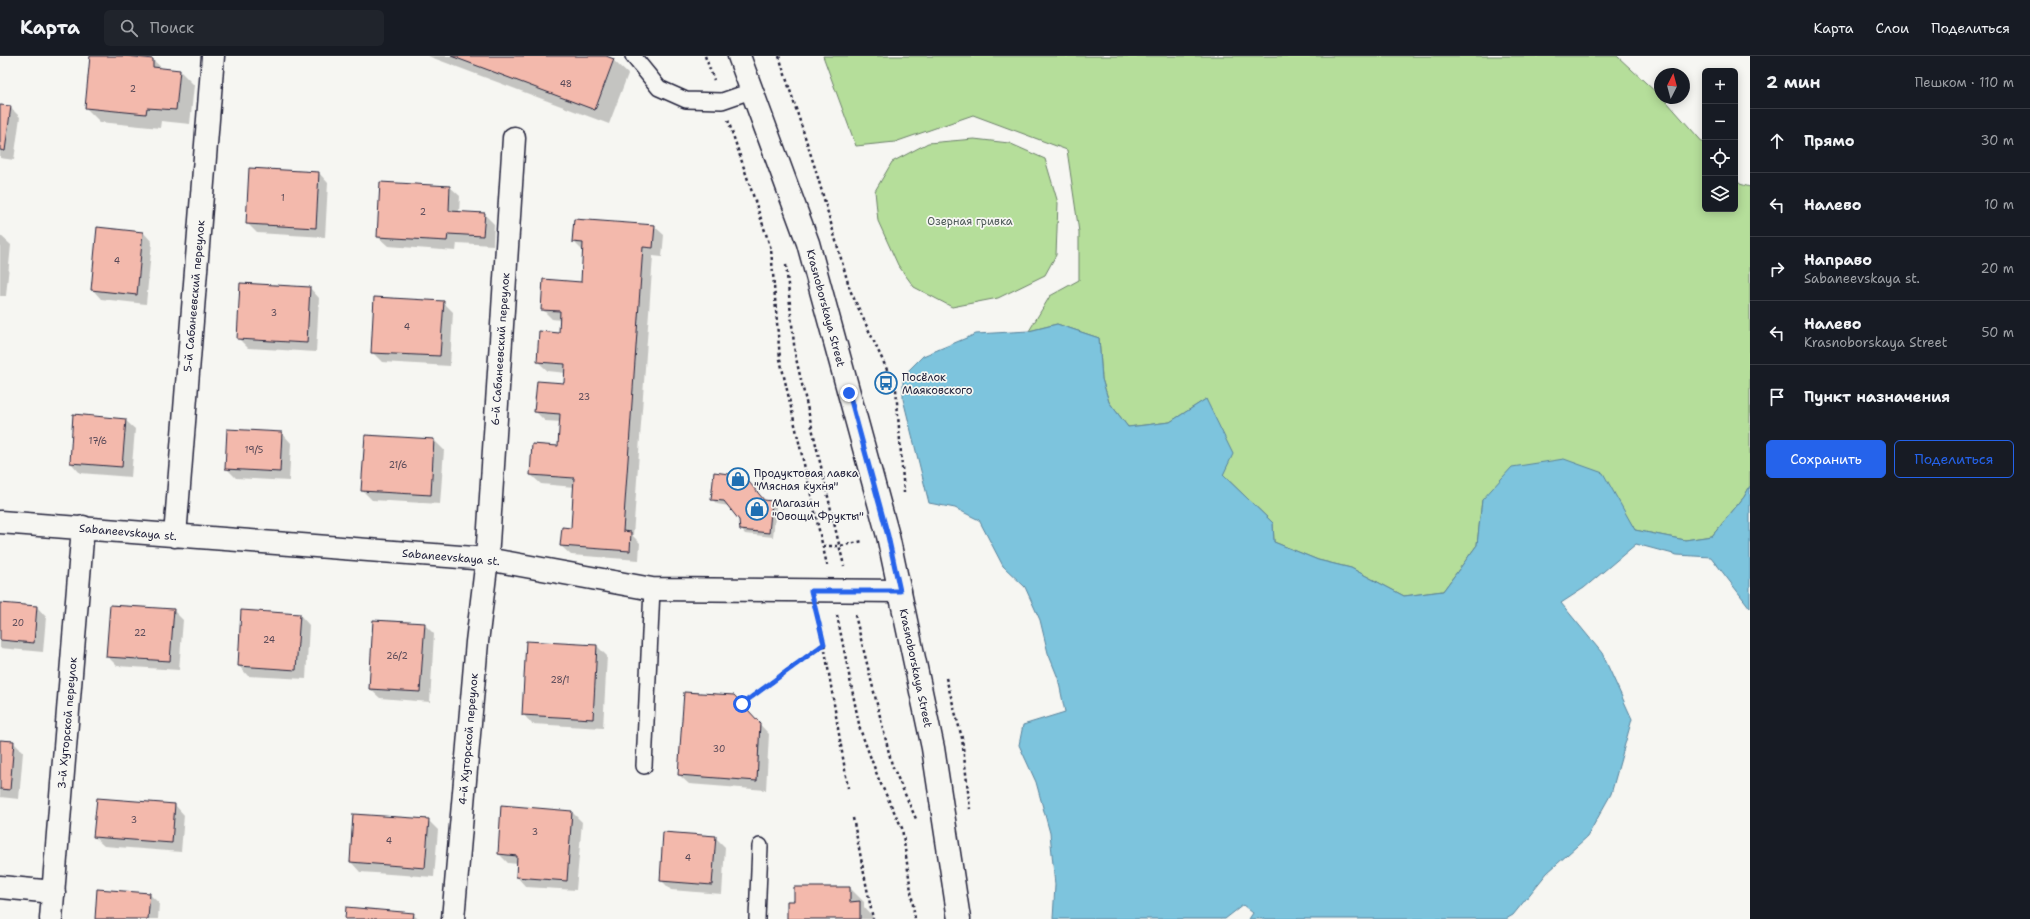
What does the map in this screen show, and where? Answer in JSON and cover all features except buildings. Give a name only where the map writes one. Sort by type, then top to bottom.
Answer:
[{"type":"street","name":"5-й Сабанеевский переулок","points":[[175,536],[213,56]]},
{"type":"street","name":"Krasnoborskaya Street","points":[[739,56],[808,243],[888,536],[933,748],[959,919]]},
{"type":"street","name":"6-й Сабанеевский переулок","points":[[486,559],[514,138]]},
{"type":"street","name":"Sabaneevskaya st.","points":[[0,522],[83,527],[175,536],[486,559],[652,589],[900,591]]},
{"type":"street","name":"3-й Хуторской переулок","points":[[52,919],[83,527]]},
{"type":"street","name":"4-й Хуторской переулок","points":[[453,919],[477,642],[486,559]]},
{"type":"street","points":[[0,887],[54,892]]},
{"type":"lane","points":[[633,56],[659,88],[686,100],[722,101],[751,91]]},
{"type":"lane","points":[[644,766],[652,589]]},
{"type":"lane","points":[[757,919],[760,846]]},
{"type":"path","points":[[705,56],[722,101],[771,249],[780,359],[841,591],[892,765],[920,828]]},
{"type":"path","points":[[786,260],[795,354],[841,591],[860,728],[879,780],[902,828],[915,919]]},
{"type":"path","points":[[811,591],[824,644],[848,788]]},
{"type":"path","points":[[742,704],[824,644]]},
{"type":"path","points":[[853,818],[873,919]]},
{"type":"green space","points":[[823,56],[1617,56],[1654,90],[1654,104],[1669,104],[1702,142],[1702,212],[1738,212],[1738,182],[1740,184],[1750,187],[1750,486],[1744,497],[1712,536],[1685,540],[1635,530],[1620,506],[1482,500],[1477,545],[1443,591],[1404,596],[1351,568],[1318,560],[1274,542],[1273,523],[1223,475],[1206,399],[1170,422],[1128,427],[1109,402],[1102,379],[1099,338],[1057,324],[1029,331],[1050,296],[1079,280],[1079,232],[1067,150],[973,115],[895,142],[856,146]]},
{"type":"green space","name":"Озерная гривка","points":[[974,139],[1009,143],[1045,159],[1058,203],[1056,255],[1045,275],[998,298],[952,307],[914,287],[898,265],[878,221],[875,191],[892,162],[928,143]]},
{"type":"water","points":[[1057,324],[1099,338],[1102,379],[1109,402],[1128,427],[1170,422],[1206,399],[1233,454],[1223,475],[1273,523],[1274,542],[1318,560],[1351,568],[1404,596],[1443,591],[1477,545],[1482,500],[1512,467],[1564,459],[1603,473],[1635,530],[1685,540],[1712,536],[1744,497],[1750,486],[1750,608],[1711,557],[1677,555],[1636,544],[1584,588],[1561,603],[1602,653],[1632,719],[1611,794],[1587,837],[1547,873],[1513,915],[1506,919],[1249,919],[1253,913],[1243,905],[1225,919],[1053,919],[1055,885],[1050,833],[1036,782],[1019,745],[1023,725],[1065,712],[1058,678],[1048,653],[1040,620],[1025,587],[1003,566],[979,520],[955,508],[929,503],[903,399],[903,376],[923,356],[976,334],[1029,331]]},
{"type":"place","name":"Посёлок Маяковского","points":[[886,383]]},
{"type":"place","name":"Продуктовая лавка \"Мясная кухня\"","points":[[738,479]]},
{"type":"place","name":"Магазин \"Овощи Фрукты\"","points":[[757,509]]},
{"type":"route","points":[[742,704],[824,644],[811,591],[900,591],[888,536],[849,393]]}]
